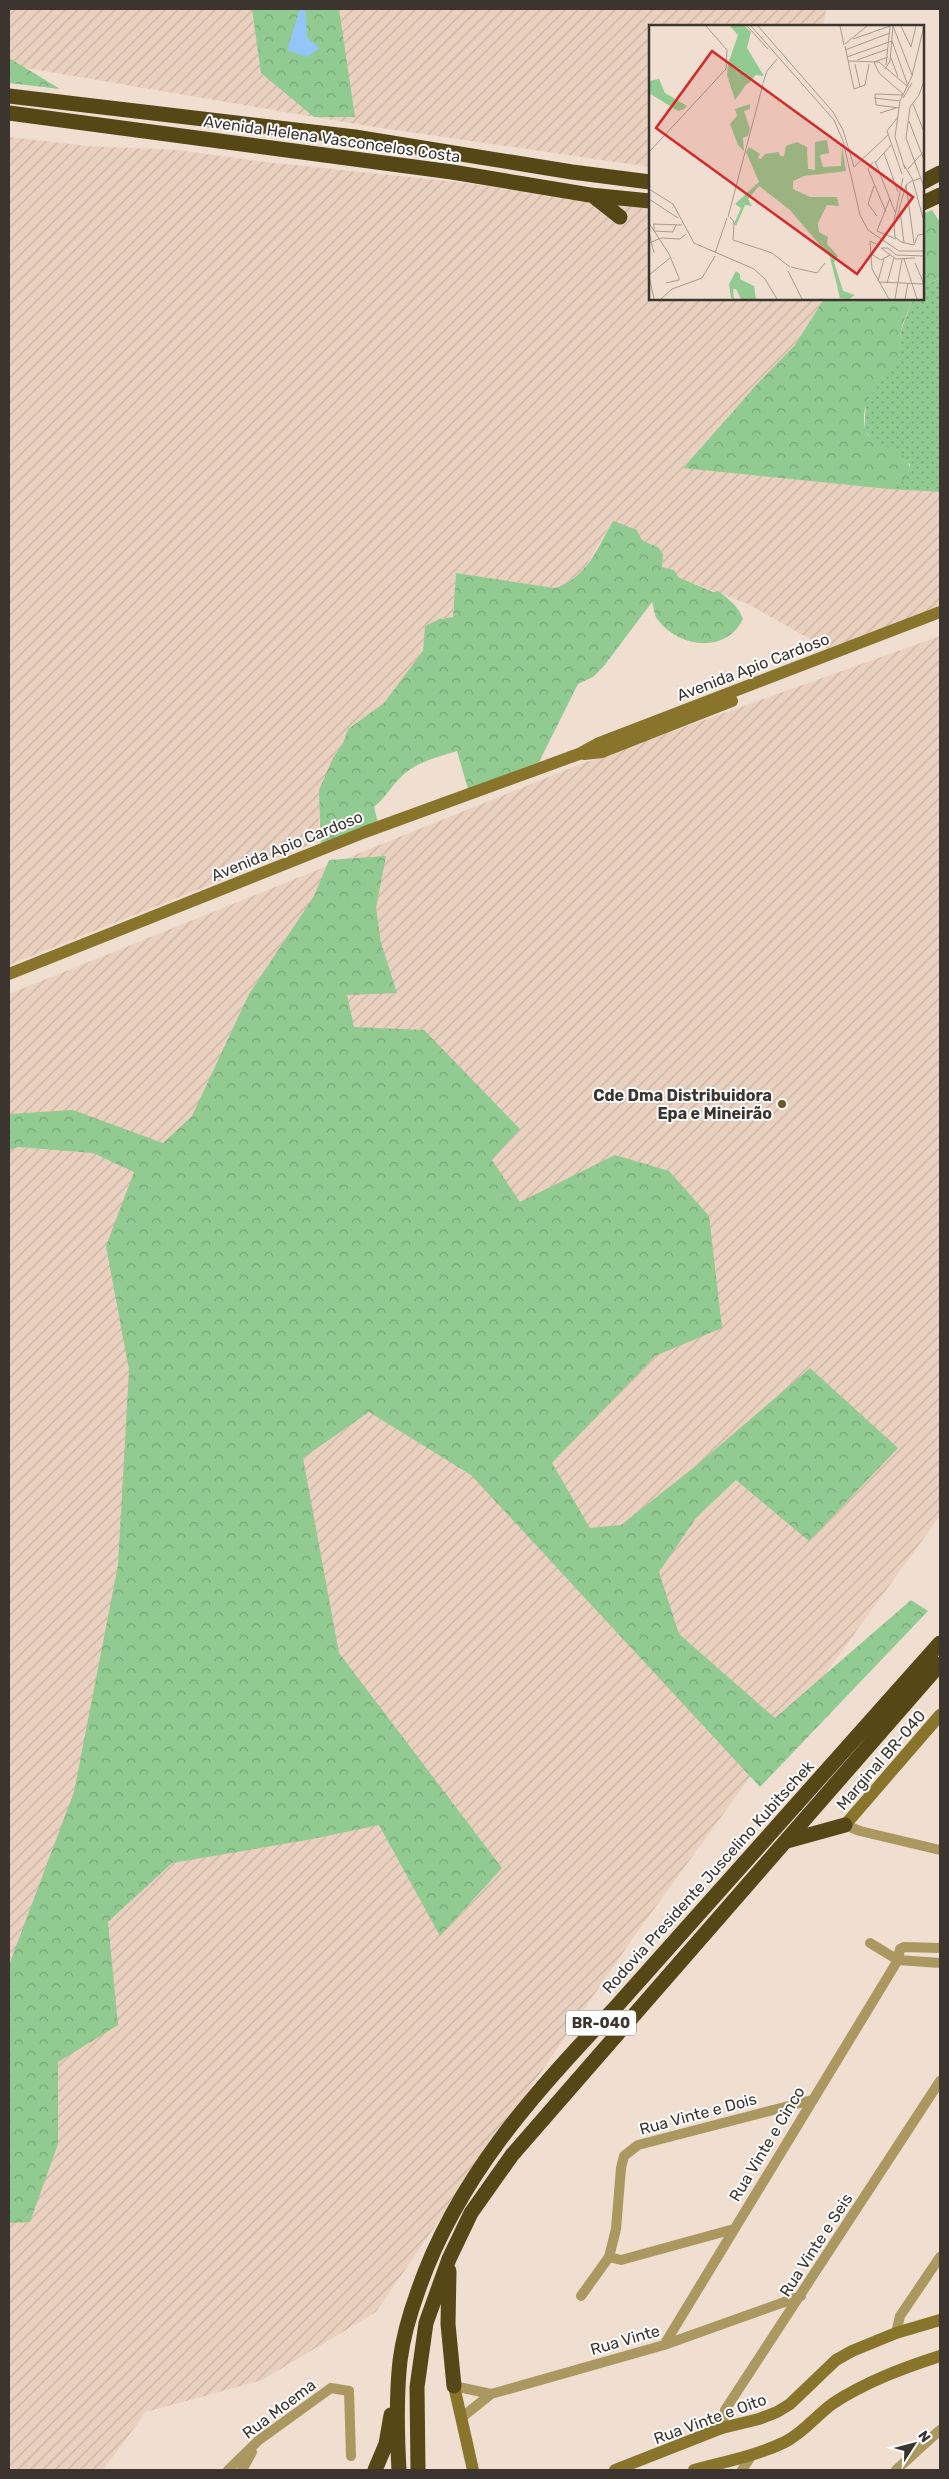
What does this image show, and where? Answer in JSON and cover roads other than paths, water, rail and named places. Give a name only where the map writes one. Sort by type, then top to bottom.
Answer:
[{"type":"highway","name":"Avenida Helena Vasconcelos Costa","points":[[9,96],[355,137],[572,172],[649,182]]},
{"type":"highway","name":"Avenida Helena Vasconcelos Costa","points":[[9,113],[452,172],[590,194],[649,201]]},
{"type":"highway","points":[[924,181],[940,173]]},
{"type":"highway","points":[[590,194],[620,217]]},
{"type":"highway","points":[[924,203],[940,195]]},
{"type":"highway","name":"Rodovia Presidente Juscelino Kubitschek","points":[[399,2470],[398,2409],[400,2359],[411,2312],[438,2239],[460,2198],[485,2159],[577,2048],[635,1986],[940,1643]]},
{"type":"highway","name":"Rodovia Presidente Juscelino Kubitschek","points":[[418,2470],[417,2387],[426,2323],[449,2259],[470,2213],[512,2155],[940,1664]]},
{"type":"highway","points":[[787,1841],[845,1825]]},
{"type":"highway","points":[[449,2259],[448,2324],[454,2386]]},
{"type":"highway","points":[[375,2470],[386,2444],[400,2359]]},
{"type":"street","name":"Avenida Apio Cardoso","points":[[9,974],[365,832],[579,754],[599,743],[940,612]]},
{"type":"street","name":"Avenida Apio Cardoso","points":[[579,754],[602,752],[940,620]]},
{"type":"street","name":"Marginal BR-040","points":[[845,1825],[940,1715]]},
{"type":"street","points":[[845,1825],[860,1832],[940,1850]]},
{"type":"street","points":[[870,1943],[898,1960],[940,1963]]},
{"type":"street","name":"Rua Vinte e Cinco","points":[[664,2345],[898,1960],[900,1949],[904,1947],[940,1948]]},
{"type":"street","name":"Rua Vinte e Seis","points":[[722,2428],[725,2410],[940,2081]]},
{"type":"street","name":"Rua Vinte e Dois","points":[[581,2296],[609,2258],[616,2229],[621,2168],[624,2156],[638,2145],[812,2100]]},
{"type":"street","points":[[609,2258],[621,2260],[734,2229]]},
{"type":"street","points":[[896,2333],[900,2316],[940,2257]]},
{"type":"street","name":"Rua Vinte","points":[[454,2386],[492,2394],[664,2345],[801,2296]]},
{"type":"street","name":"Rua Vinte e Oito","points":[[615,2470],[722,2428],[759,2419],[777,2412],[790,2404],[836,2360],[874,2340],[940,2320]]},
{"type":"street","points":[[694,2470],[752,2455],[787,2441],[831,2405],[852,2392],[906,2367],[940,2356]]},
{"type":"street","points":[[454,2386],[473,2470]]},
{"type":"street","name":"Rua Moema","points":[[228,2470],[259,2440],[331,2388],[349,2391],[351,2456]]},
{"type":"street","points":[[461,2418],[492,2394]]},
{"type":"street","points":[[896,2470],[940,2430]]},
{"type":"street","points":[[242,2470],[259,2440]]},
{"type":"street","points":[[742,2470],[752,2455]]},
{"type":"water","points":[[300,9],[305,9],[307,38],[320,48],[307,57],[287,50]]},
{"type":"place","name":"Cde Dma Distribuidora Epa e Mineirão","points":[[782,1104]]}]
